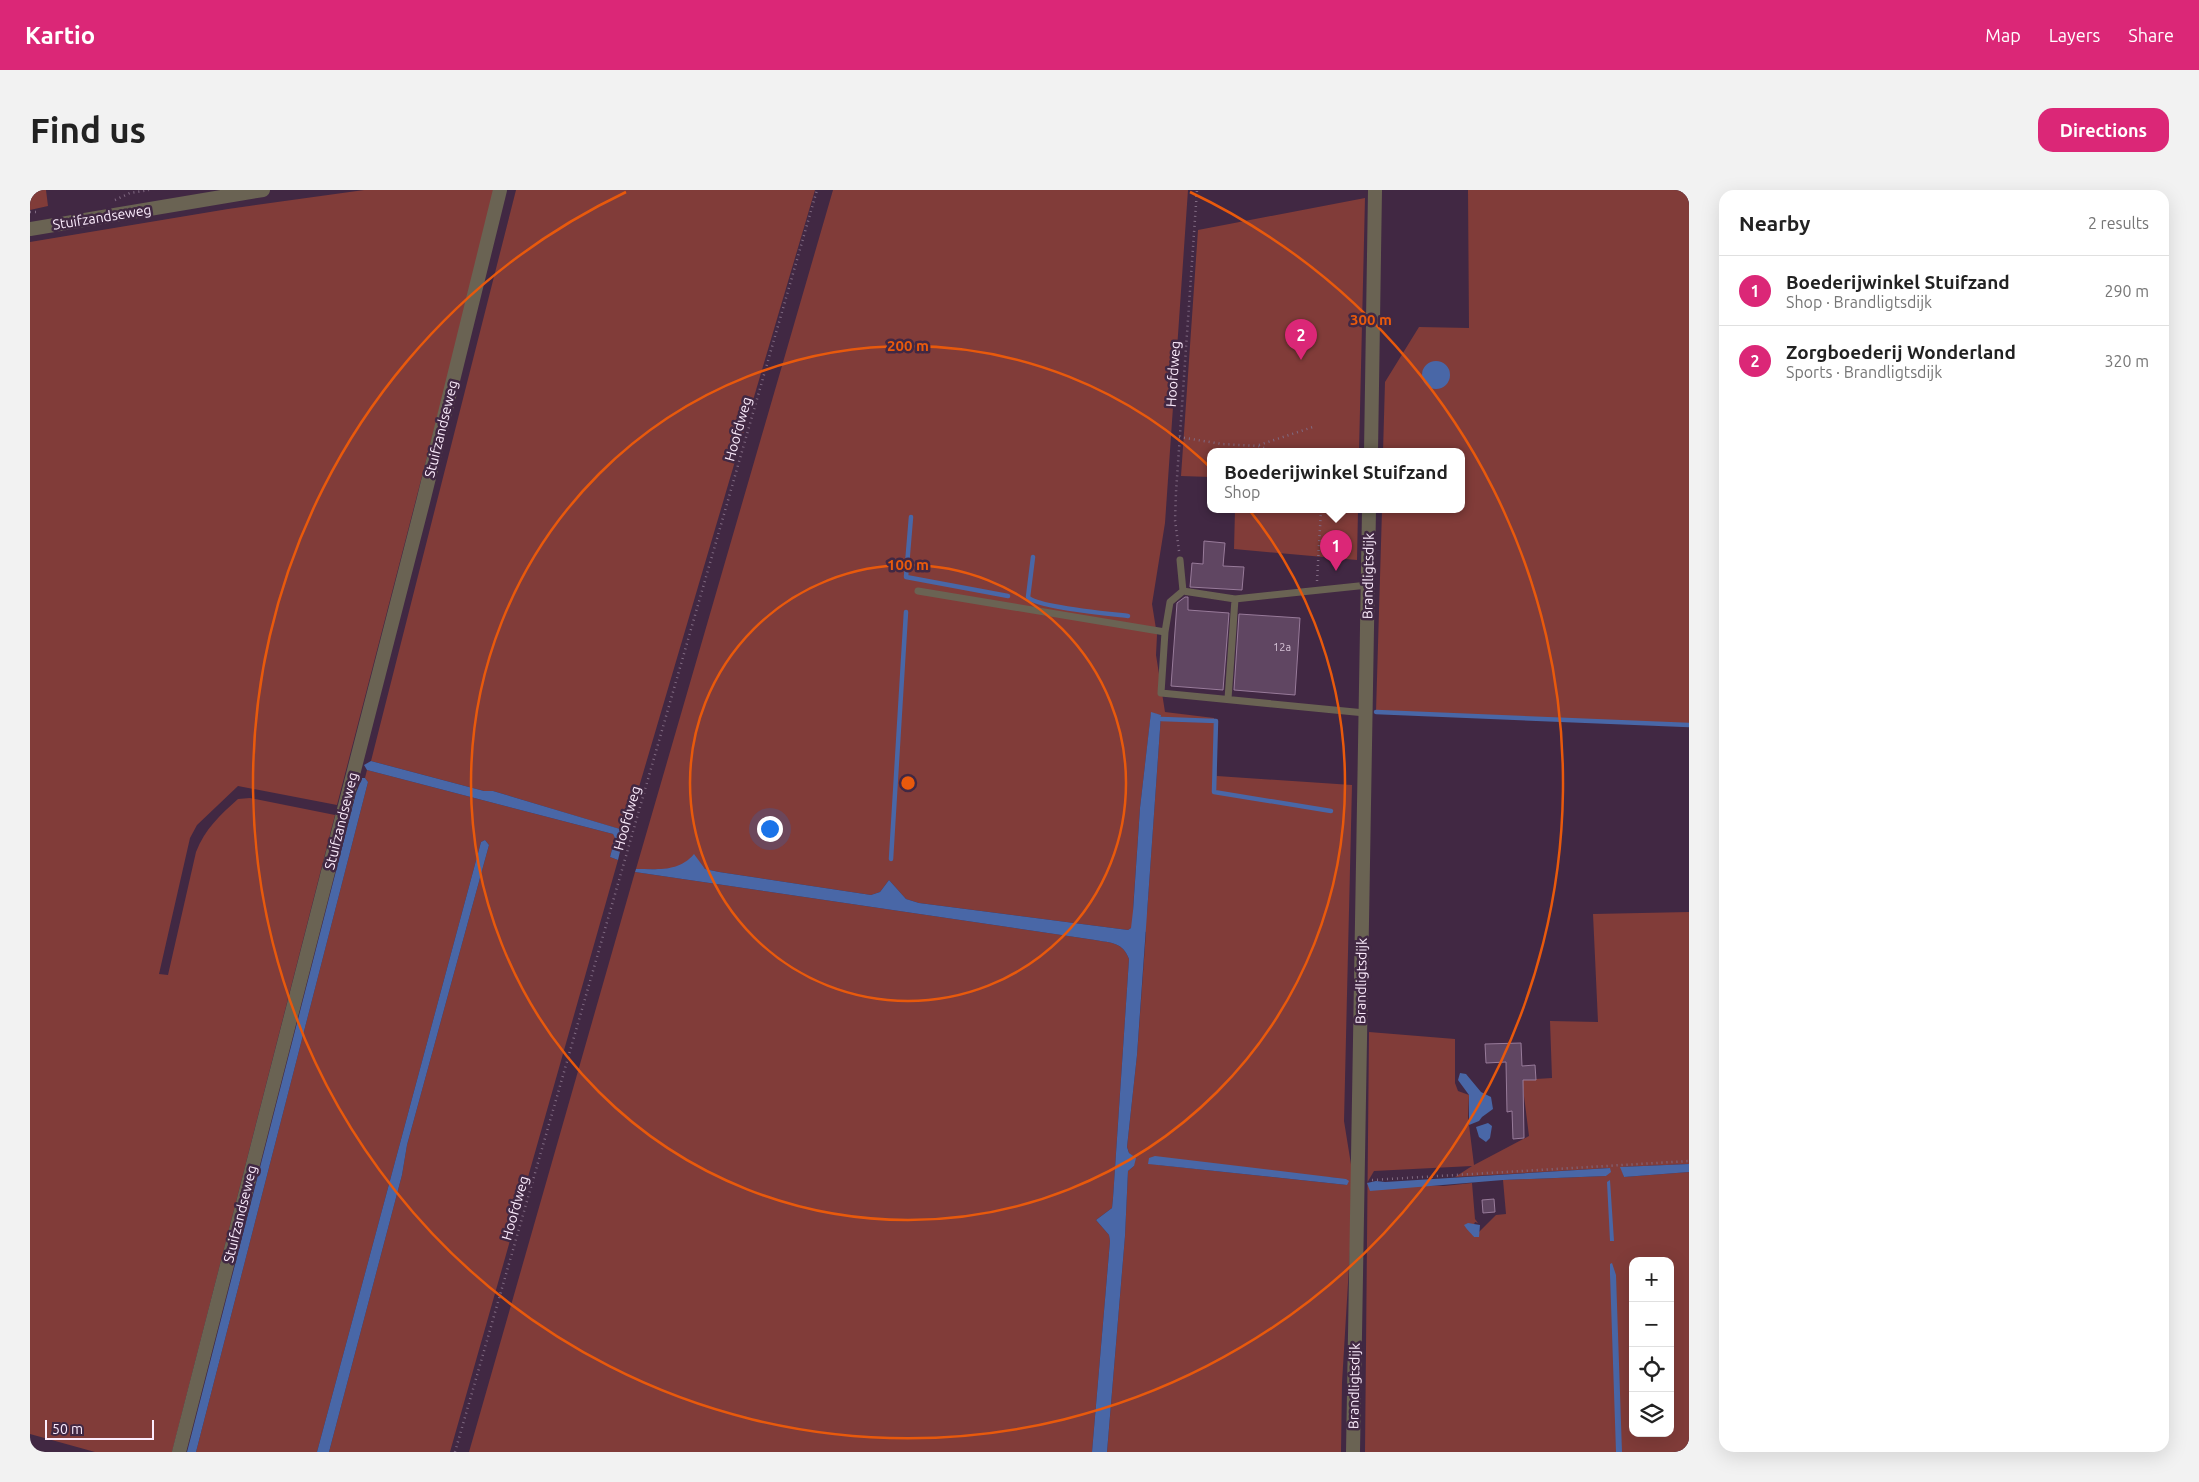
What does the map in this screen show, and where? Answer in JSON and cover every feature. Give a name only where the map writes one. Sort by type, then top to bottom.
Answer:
[{"type":"street","name":"Stuifzandseweg","points":[[30,229],[263,190]]},
{"type":"street","name":"Stuifzandseweg","points":[[179,1452],[418,521],[500,190]]},
{"type":"street","points":[[1370,448],[1375,190]]},
{"type":"street","name":"Brandligtsdijk","points":[[1353,1452],[1369,513]]},
{"type":"lane","points":[[1180,560],[1183,590]]},
{"type":"lane","points":[[1183,590],[1234,600],[1368,585]]},
{"type":"lane","points":[[1183,590],[1170,602],[1165,632],[1161,693],[1365,713]]},
{"type":"lane","points":[[918,591],[1165,632]]},
{"type":"lane","points":[[1228,699],[1234,600]]},
{"type":"path","name":"Hoofdweg","points":[[455,1452],[818,190]]},
{"type":"path","name":"Hoofdweg","points":[[1180,560],[1176,520],[1197,190]]},
{"type":"path","points":[[1257,446],[1313,427]]},
{"type":"path","points":[[1180,437],[1263,448]]},
{"type":"path","points":[[1317,590],[1321,513]]},
{"type":"path","points":[[1358,1180],[1689,1161]]},
{"type":"shaded area","points":[[30,190],[46,190],[48,206],[30,210]]},
{"type":"shaded area","points":[[364,190],[496,190],[337,805],[238,786],[197,825],[190,838],[159,974],[168,975],[196,852],[208,829],[231,805],[238,799],[250,798],[335,815],[172,1452],[95,1452],[30,1434],[30,242],[228,209]]},
{"type":"shaded area","points":[[516,190],[815,190],[626,831],[493,791],[484,791],[371,761]]},
{"type":"shaded area","points":[[833,190],[1188,190],[1165,523],[1152,604],[1157,635],[1156,655],[1165,712],[1214,718],[1217,776],[1352,785],[1344,1121],[1354,1183],[1342,1383],[1341,1452],[1107,1452],[1125,1236],[1128,1171],[1134,1166],[1127,1147],[1137,1055],[1146,932],[1131,928],[1128,930],[919,903],[906,899],[889,880],[880,892],[871,895],[719,872],[705,869],[699,863],[656,870],[636,869]],"holes":[[[1151,713],[1161,715],[1147,913],[1133,910],[1140,808]],[[1149,1164],[1337,1178],[1347,1185]]]},
{"type":"shaded area","points":[[1468,190],[1689,190],[1689,726],[1376,712],[1382,513],[1465,513],[1465,448],[1383,448],[1385,382],[1419,327],[1469,328]]},
{"type":"shaded area","points":[[1365,198],[1359,448],[1207,448],[1207,477],[1181,476],[1198,230]]},
{"type":"shaded area","points":[[1235,513],[1358,513],[1357,560],[1234,549]]},
{"type":"shaded area","points":[[367,770],[613,834],[615,837],[610,857],[618,860],[450,1452],[329,1452],[402,1175],[407,1145],[489,845],[485,840],[481,842],[317,1452],[196,1452],[368,782],[365,778]]},
{"type":"shaded area","points":[[635,872],[1095,940],[1116,944],[1123,949],[1129,959],[1112,1208],[1096,1220],[1109,1235],[1110,1241],[1092,1452],[469,1452]]},
{"type":"shaded area","points":[[1689,912],[1689,1164],[1621,1167],[1624,1177],[1689,1172],[1689,1452],[1365,1452],[1368,1183],[1444,1186],[1472,1183],[1475,1219],[1478,1223],[1475,1222],[1471,1231],[1474,1237],[1496,1215],[1506,1214],[1503,1180],[1606,1176],[1610,1168],[1455,1177],[1472,1166],[1374,1171],[1368,1182],[1369,1032],[1455,1039],[1455,1083],[1458,1091],[1469,1095],[1468,1117],[1474,1165],[1529,1136],[1522,1080],[1552,1078],[1550,1021],[1598,1022],[1593,914]]},
{"type":"water","points":[[1436,361],[1446,365],[1450,375],[1446,385],[1436,389],[1426,385],[1422,375],[1426,365]]},
{"type":"water","points":[[1151,712],[1161,715],[1137,1055],[1127,1147],[1129,1153],[1136,1158],[1134,1166],[1128,1171],[1125,1236],[1107,1452],[1092,1452],[1110,1241],[1109,1235],[1096,1220],[1112,1208],[1129,959],[1123,949],[1116,944],[1095,940],[635,872],[636,869],[675,867],[688,860],[694,854],[705,869],[719,872],[871,895],[880,892],[889,880],[906,899],[919,903],[1128,930],[1131,928],[1133,911],[1140,808]]},
{"type":"water","points":[[371,761],[484,791],[493,791],[620,829],[624,835],[618,860],[610,857],[615,838],[613,834],[367,770],[364,765]]},
{"type":"water","points":[[362,778],[365,778],[368,782],[196,1452],[187,1452],[356,793]]},
{"type":"water","points":[[485,840],[489,845],[407,1145],[402,1175],[329,1452],[317,1452],[481,842]]},
{"type":"water","points":[[1460,1073],[1466,1074],[1481,1092],[1491,1097],[1493,1109],[1479,1121],[1469,1125],[1469,1095],[1458,1080]]},
{"type":"water","points":[[1488,1123],[1492,1126],[1490,1138],[1486,1142],[1479,1137],[1476,1127]]},
{"type":"water","points":[[1155,1156],[1346,1179],[1349,1181],[1347,1185],[1148,1164],[1149,1158]]},
{"type":"water","points":[[1689,1164],[1689,1172],[1624,1177],[1620,1167]]},
{"type":"water","points":[[1610,1168],[1611,1172],[1606,1176],[1503,1180],[1370,1191],[1367,1183],[1376,1181]]},
{"type":"water","points":[[1610,1180],[1614,1241],[1610,1241],[1607,1182]]},
{"type":"water","points":[[1468,1223],[1480,1225],[1479,1237],[1474,1237],[1466,1228],[1464,1225]]},
{"type":"water","points":[[1612,1263],[1616,1275],[1622,1452],[1616,1452],[1610,1274],[1610,1264]]},
{"type":"building","points":[[1204,541],[1225,543],[1223,566],[1244,567],[1242,590],[1190,587],[1192,563],[1203,564]]},
{"type":"building","points":[[1188,597],[1188,610],[1229,613],[1223,690],[1171,686],[1177,603]]},
{"type":"building","points":[[1239,614],[1300,618],[1295,695],[1234,690]]},
{"type":"building","points":[[1521,1043],[1522,1066],[1535,1065],[1536,1080],[1523,1080],[1524,1138],[1513,1139],[1512,1111],[1507,1112],[1506,1062],[1486,1063],[1485,1044]]},
{"type":"building","points":[[1494,1199],[1495,1212],[1483,1213],[1482,1200]]},
{"type":"waterway","points":[[911,517],[906,577],[1008,596]]},
{"type":"waterway","points":[[1033,557],[1028,597],[1034,601],[1074,610],[1128,616]]},
{"type":"waterway","points":[[891,859],[906,612]]},
{"type":"waterway","points":[[1376,712],[1689,725]]},
{"type":"waterway","points":[[1161,719],[1216,721],[1214,792],[1331,811]]},
{"type":"place","name":"Zorgboederij Wonderland","points":[[1301,360]]},
{"type":"place","name":"Boederijwinkel Stuifzand","points":[[1336,571]]}]
